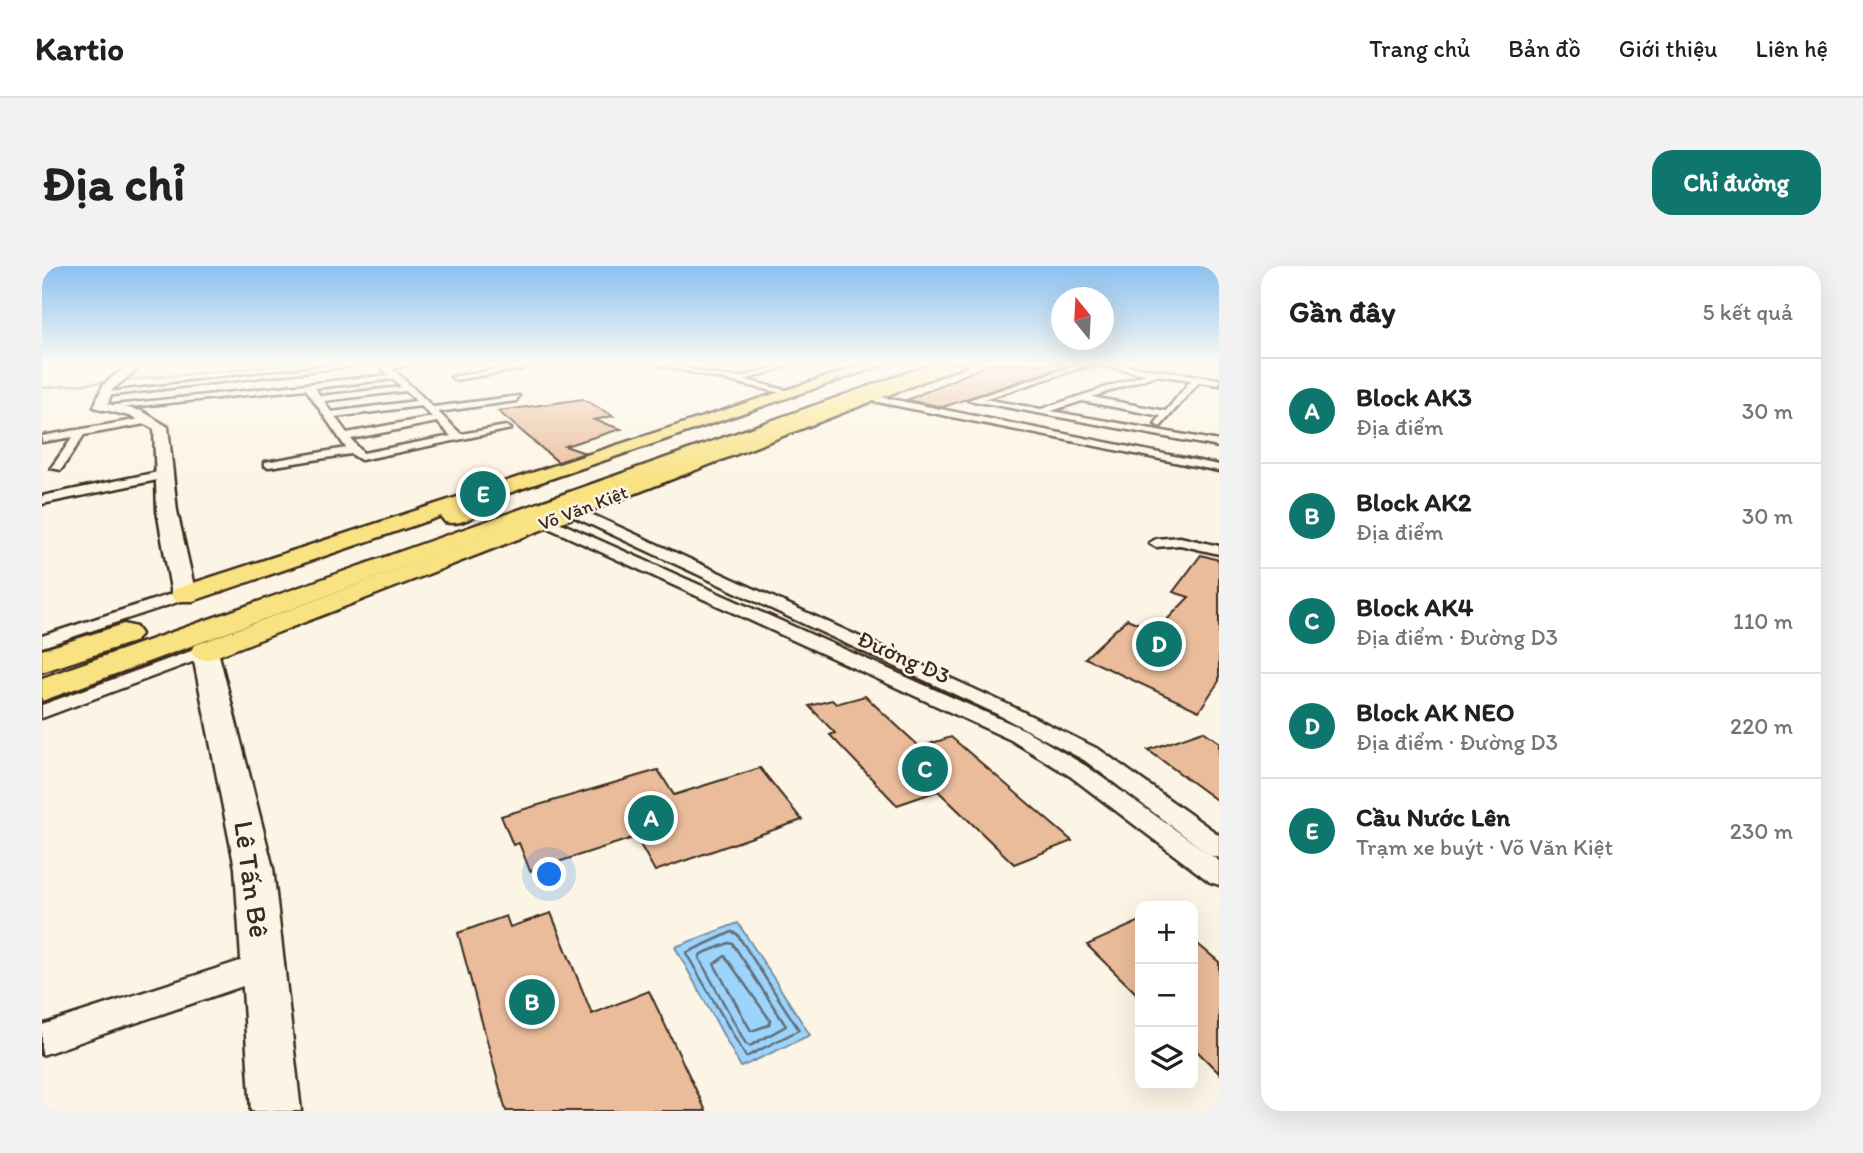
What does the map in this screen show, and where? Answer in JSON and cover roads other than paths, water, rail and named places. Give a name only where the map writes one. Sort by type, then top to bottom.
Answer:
[{"type":"highway","name":"Võ Văn Kiệt","points":[[240,606],[454,517],[789,403]]},
{"type":"highway","name":"Võ Văn Kiệt","points":[[240,606],[309,594],[838,403]]},
{"type":"highway","points":[[454,517],[484,496]]},
{"type":"highway","points":[[309,594],[497,540]]},
{"type":"highway","points":[[42,662],[240,606]]},
{"type":"highway","points":[[42,690],[240,606]]},
{"type":"main road","name":"Võ Văn Kiệt","points":[[184,594],[763,403]]},
{"type":"main road","name":"Võ Văn Kiệt","points":[[205,651],[497,540],[580,515],[857,403]]},
{"type":"street","points":[[42,642],[184,594],[173,551],[163,475],[162,427],[125,403]]},
{"type":"street","points":[[321,403],[357,454]]},
{"type":"street","points":[[328,415],[419,403]]},
{"type":"street","points":[[423,403],[458,437]]},
{"type":"street","points":[[432,410],[478,403]]},
{"type":"street","points":[[898,403],[1219,468]]},
{"type":"street","points":[[941,412],[964,403]]},
{"type":"street","points":[[994,403],[1219,444]]},
{"type":"street","points":[[1040,411],[1066,403]]},
{"type":"street","points":[[1106,403],[1166,414]]},
{"type":"street","points":[[1154,432],[1175,403]]},
{"type":"street","points":[[343,437],[440,419]]},
{"type":"street","points":[[42,439],[152,420]]},
{"type":"street","points":[[449,428],[493,421]]},
{"type":"street","points":[[269,464],[357,454],[506,429]]},
{"type":"street","points":[[57,468],[81,432]]},
{"type":"street","points":[[42,500],[163,475]]},
{"type":"street","name":"Đường D3","points":[[580,515],[1002,709],[1092,755],[1219,848]]},
{"type":"street","name":"Đường D3","points":[[553,524],[1018,735],[1079,771],[1219,875]]},
{"type":"street","points":[[1156,543],[1180,541],[1219,550]]},
{"type":"street","points":[[42,712],[205,651]]},
{"type":"street","name":"Lê Tấn Bê","points":[[205,651],[224,723],[254,868],[265,966],[276,1111]]},
{"type":"street","points":[[42,1040],[265,966]]},
{"type":"water","points":[[738,923],[810,1035],[741,1067],[675,947]]},
{"type":"place","name":"Cầu Nước Lên","points":[[483,494]]},
{"type":"place","name":"Block AK NEO","points":[[1159,644]]},
{"type":"place","name":"Block AK4","points":[[925,769]]},
{"type":"place","name":"Block AK3","points":[[651,818]]},
{"type":"place","name":"Block AK2","points":[[532,1002]]}]
